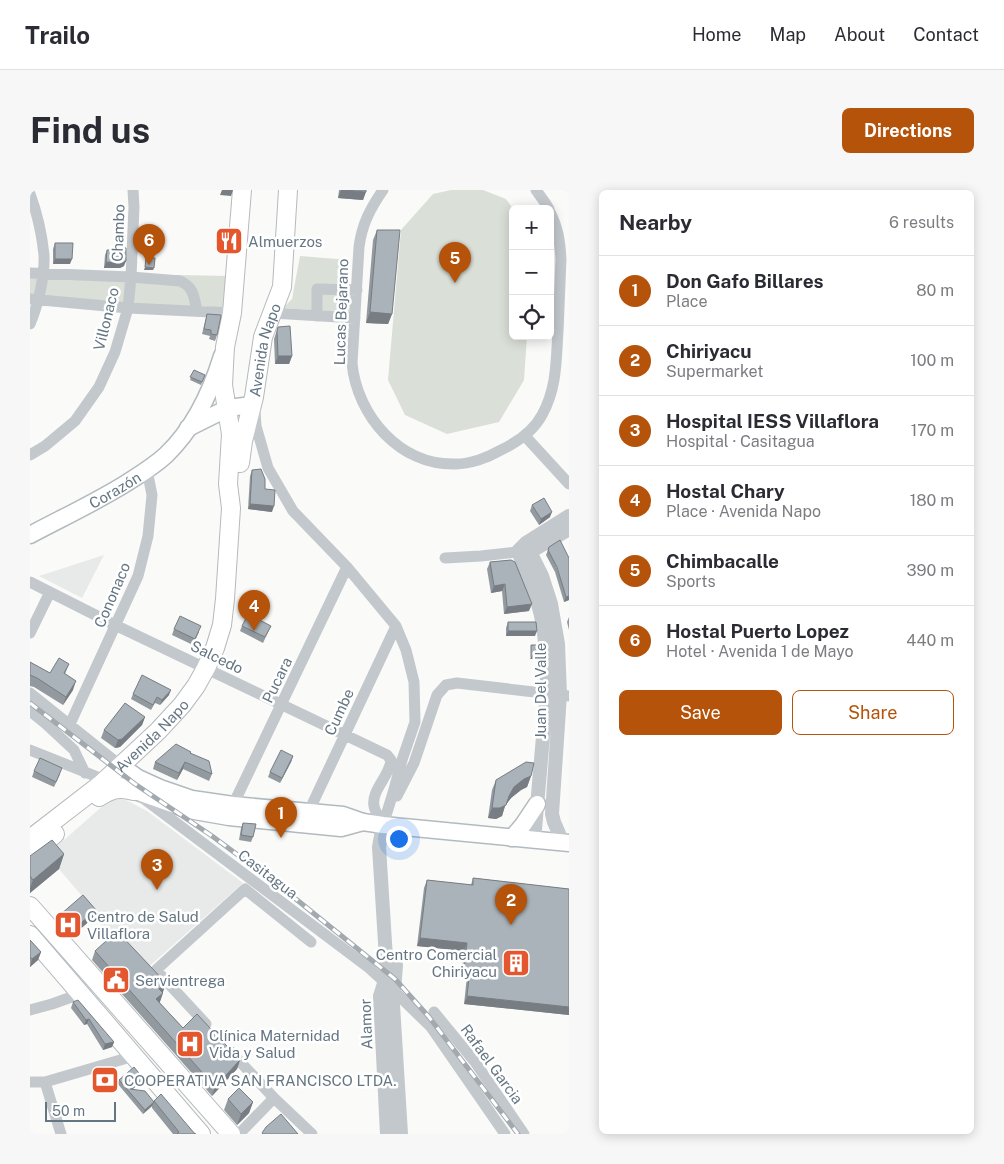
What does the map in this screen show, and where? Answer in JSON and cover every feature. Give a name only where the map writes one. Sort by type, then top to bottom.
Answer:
[{"type":"main road","name":"Avenida Napo","points":[[231,508],[228,484],[231,434],[223,385],[225,347],[232,312],[242,190]]},
{"type":"main road","name":"Avenida Napo","points":[[30,855],[158,731],[182,705],[196,686],[215,648],[222,625],[231,508],[237,485],[243,441],[253,401],[263,337],[282,287],[288,190]]},
{"type":"main road","name":"Corazón","points":[[30,534],[106,496],[147,470],[166,455],[180,440],[198,413],[211,386],[225,347]]},
{"type":"main road","name":"Corazón","points":[[188,428],[228,408],[253,401]]},
{"type":"main road","points":[[121,766],[138,778],[160,788],[192,798],[233,805],[343,815],[363,822],[383,825],[566,843]]},
{"type":"main road","points":[[30,827],[80,785],[86,783],[97,790],[107,792],[125,788],[189,810],[229,817],[341,828],[363,822]]},
{"type":"main road","points":[[30,839],[97,790]]},
{"type":"main road","points":[[512,838],[537,804]]},
{"type":"main road","points":[[30,906],[231,1134]]},
{"type":"main road","points":[[30,935],[201,1134]]},
{"type":"street","name":"Chambo","points":[[131,277],[133,190]]},
{"type":"street","name":"Lucas Bejarano","points":[[384,190],[367,216],[361,232],[352,363],[354,375],[362,402],[382,431],[406,451],[439,463],[457,464],[493,455],[525,436],[541,417],[548,403],[555,377],[561,259],[560,244],[554,219]]},
{"type":"street","name":"Lucas Bejarano","points":[[537,191],[547,205]]},
{"type":"street","points":[[30,194],[35,207],[44,256],[42,274],[34,299],[34,315],[30,324]]},
{"type":"street","points":[[30,273],[180,281],[188,284],[192,291],[197,311]]},
{"type":"street","name":"Villonaco","points":[[30,455],[45,446],[76,421],[99,387],[116,352],[128,308],[131,277]]},
{"type":"street","points":[[317,316],[317,289],[357,290]]},
{"type":"street","points":[[34,299],[128,308],[232,312]]},
{"type":"street","points":[[272,313],[355,318]]},
{"type":"street","points":[[253,401],[256,426],[268,468],[293,511],[347,567],[396,626],[406,650],[414,682],[415,722],[383,825]]},
{"type":"street","points":[[525,436],[569,484]]},
{"type":"street","name":"Cononaco","points":[[70,724],[138,576],[148,536],[152,495],[147,470]]},
{"type":"street","points":[[525,549],[569,516]]},
{"type":"street","points":[[445,558],[481,556],[525,549],[569,529]]},
{"type":"street","name":"Juan Del Valle","points":[[525,549],[542,576],[555,619],[558,644],[558,695],[552,814],[554,822],[566,843]]},
{"type":"street","name":"Pucara","points":[[233,805],[347,567]]},
{"type":"street","name":"Salcedo","points":[[30,582],[387,756],[391,760]]},
{"type":"street","points":[[30,633],[50,592]]},
{"type":"street","name":"Cumbe","points":[[309,811],[396,626]]},
{"type":"street","points":[[383,825],[414,763],[437,696],[446,685],[457,683],[558,695]]},
{"type":"street","points":[[30,693],[121,766]]},
{"type":"street","name":"Juan Del Valle","points":[[534,840],[537,804],[558,695]]},
{"type":"street","points":[[30,711],[74,750],[85,773],[97,790]]},
{"type":"street","points":[[30,750],[85,773]]},
{"type":"street","name":"Alamor","points":[[391,760],[390,767],[375,796],[374,806],[383,825],[379,847],[387,974],[393,1005],[401,1134]]},
{"type":"street","name":"Casitagua","points":[[134,791],[368,967],[389,986],[431,1028],[505,1134]]},
{"type":"street","points":[[311,942],[244,889],[156,970],[274,1098],[312,1134]]},
{"type":"street","name":"Alamor","points":[[388,1134],[380,996],[389,986]]},
{"type":"street","points":[[30,1010],[80,994]]},
{"type":"street","name":"Rafael Garcia","points":[[434,1012],[475,1062],[524,1134]]},
{"type":"street","points":[[30,1082],[45,1082],[134,1056]]},
{"type":"street","points":[[45,1082],[60,1134]]},
{"type":"street","points":[[239,1134],[274,1098]]},
{"type":"shaded area","points":[[451,190],[483,190],[506,199],[510,205],[509,340],[527,340],[524,380],[499,422],[447,434],[405,415],[388,380],[401,230],[433,194]]},
{"type":"shaded area","points":[[300,256],[349,260],[351,313],[283,308],[292,299]]},
{"type":"shaded area","points":[[30,272],[227,276],[232,313],[30,301]]},
{"type":"shaded area","points":[[104,555],[82,598],[39,576]]},
{"type":"shaded area","points":[[120,799],[126,800],[147,811],[243,883],[145,970],[112,938],[79,899],[82,896],[47,855],[106,803]]},
{"type":"building","points":[[342,190],[366,190],[366,192]]},
{"type":"building","points":[[377,230],[400,230],[392,314],[370,312]]},
{"type":"building","points":[[221,232],[229,233],[229,242],[220,241]]},
{"type":"building","points":[[55,243],[73,243],[72,259],[55,259]]},
{"type":"building","points":[[115,248],[126,248],[126,261],[122,263],[106,262],[107,250],[114,250]]},
{"type":"building","points":[[146,258],[155,258],[154,268],[145,267]]},
{"type":"building","points":[[207,314],[221,315],[217,335],[211,334],[211,330],[204,329]]},
{"type":"building","points":[[290,326],[292,356],[278,356],[278,327]]},
{"type":"building","points":[[194,370],[205,375],[202,382],[190,377]]},
{"type":"building","points":[[261,469],[265,479],[265,489],[275,490],[274,506],[250,504],[252,470]]},
{"type":"building","points":[[544,498],[552,512],[541,519],[532,505]]},
{"type":"building","points":[[560,540],[569,558],[569,596],[566,597],[557,567],[548,550],[549,547]]},
{"type":"building","points":[[511,560],[515,562],[532,604],[507,607],[505,584],[494,586],[490,562]]},
{"type":"building","points":[[248,614],[271,626],[265,637],[242,626]]},
{"type":"building","points":[[180,616],[201,626],[195,639],[174,629]]},
{"type":"building","points":[[508,622],[536,622],[537,631],[508,631]]},
{"type":"building","points":[[531,645],[538,645],[538,657],[531,657]]},
{"type":"building","points":[[59,658],[69,664],[64,673],[76,681],[66,697],[30,675],[30,662],[50,673]]},
{"type":"building","points":[[142,675],[171,690],[162,700],[157,697],[153,705],[133,694]]},
{"type":"building","points":[[125,703],[145,717],[122,739],[118,740],[104,730]]},
{"type":"building","points":[[176,744],[190,753],[209,761],[212,774],[185,762],[179,773],[155,762]]},
{"type":"building","points":[[281,750],[293,756],[282,778],[270,772]]},
{"type":"building","points":[[40,758],[62,768],[56,782],[34,771]]},
{"type":"building","points":[[526,762],[534,763],[531,776],[514,787],[506,805],[500,808],[492,808],[496,780]]},
{"type":"building","points":[[243,823],[256,824],[253,837],[241,835]]},
{"type":"building","points":[[52,840],[64,854],[33,880],[30,876],[30,856]]},
{"type":"building","name":"Centro Comercial Chiriyacu","points":[[473,878],[569,889],[569,1007],[467,996],[470,968],[464,968],[467,943],[420,938],[427,880],[473,885]]},
{"type":"building","points":[[83,895],[96,910],[74,929],[61,914]]},
{"type":"building","points":[[117,931],[166,983],[159,989],[163,993],[156,999],[183,1028],[197,1014],[240,1060],[215,1087],[95,951]]},
{"type":"building","points":[[30,940],[41,952],[32,959],[30,957]]},
{"type":"building","points":[[78,1000],[114,1042],[105,1044],[89,1019],[86,1020],[73,1002]]},
{"type":"building","points":[[134,1067],[143,1078],[130,1089],[145,1091],[154,1102],[145,1110],[119,1080]]},
{"type":"building","points":[[239,1088],[253,1102],[241,1114],[228,1099]]},
{"type":"building","points":[[161,1094],[195,1134],[177,1134],[179,1132],[154,1101]]},
{"type":"building","points":[[281,1114],[298,1134],[263,1134],[266,1127]]},
{"type":"railway","points":[[30,703],[135,784],[212,836],[276,883],[395,979],[429,1017],[518,1134]]},
{"type":"place","name":"Almuerzos","points":[[229,241]]},
{"type":"place","name":"Hostal Puerto Lopez","points":[[149,265]]},
{"type":"place","name":"Chimbacalle","points":[[455,283]]},
{"type":"place","name":"Hostal Chary","points":[[254,631]]},
{"type":"place","name":"Don Gafo Billares","points":[[281,838]]},
{"type":"place","name":"Hospital IESS Villaflora","points":[[157,890]]},
{"type":"place","name":"Centro de Salud Villaflora","points":[[68,925]]},
{"type":"place","name":"Chiriyacu","points":[[511,925]]},
{"type":"place","name":"Centro Comercial Chiriyacu","points":[[516,963]]},
{"type":"place","name":"Servientrega","points":[[116,980]]},
{"type":"place","name":"Clínica Maternidad Vida y Salud","points":[[190,1044]]},
{"type":"place","name":"COOPERATIVA SAN FRANCISCO LTDA.","points":[[105,1080]]}]
